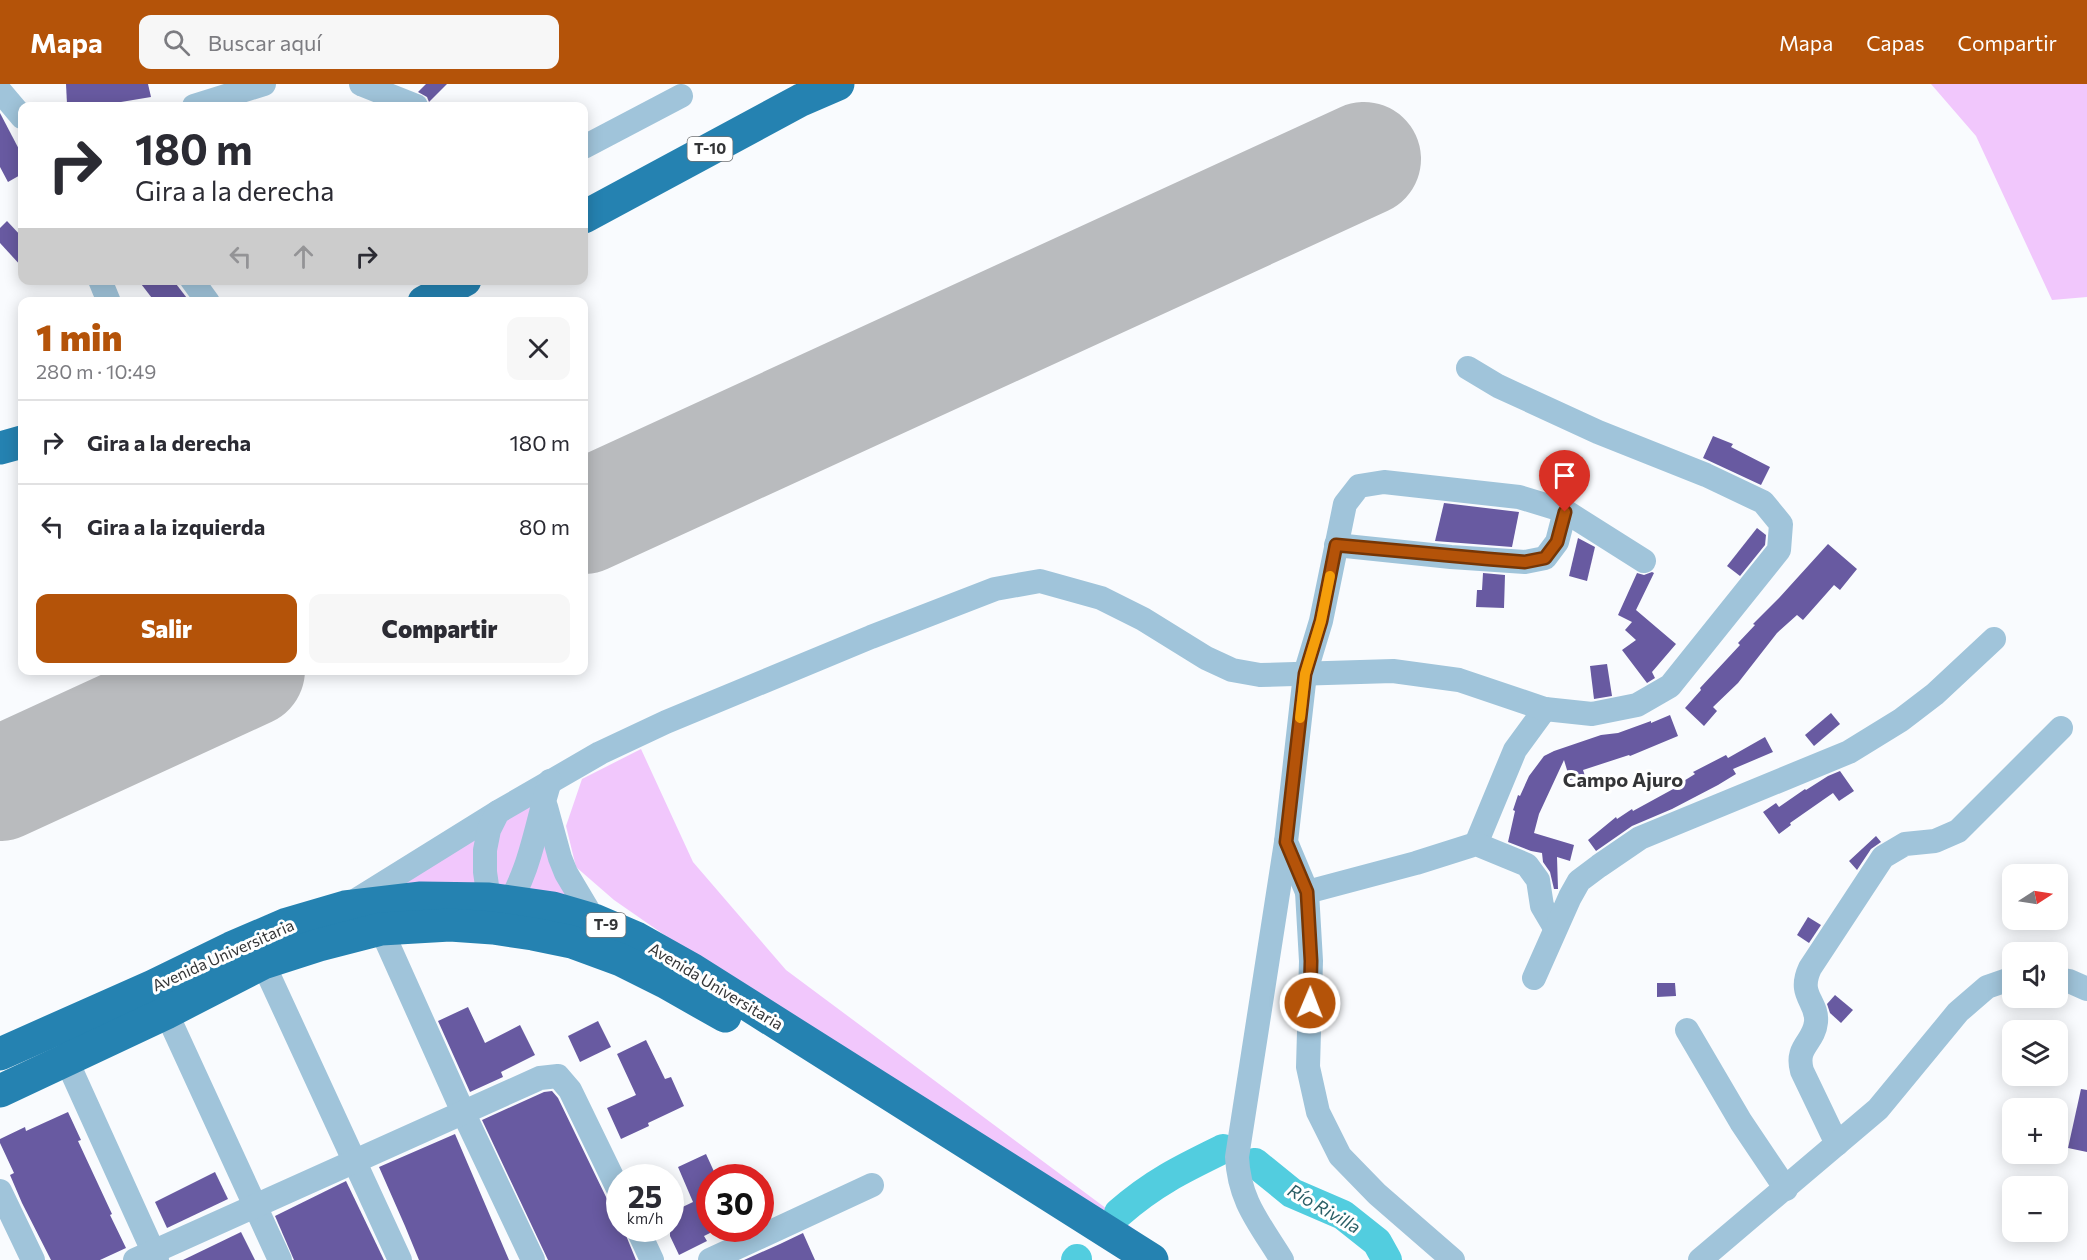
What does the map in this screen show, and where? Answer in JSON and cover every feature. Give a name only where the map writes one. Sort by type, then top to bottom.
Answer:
[{"type":"highway","name":"T-10","points":[[588,215],[801,100],[838,84]]},
{"type":"highway","points":[[433,297],[456,285]]},
{"type":"highway","points":[[0,448],[18,443]]},
{"type":"highway","name":"Avenida Universitaria","points":[[0,1091],[66,1059],[160,1000],[231,948],[287,924],[345,907],[421,898],[498,910],[553,908],[594,920],[636,938],[693,970],[1152,1260]]},
{"type":"highway","name":"Avenida Universitaria","points":[[0,1054],[319,945],[381,929],[450,925],[498,910]]},
{"type":"highway","name":"Avenida Universitaria","points":[[498,910],[533,934],[572,942],[621,960],[666,982],[752,1031],[1117,1260]]},
{"type":"street","points":[[207,102],[264,84]]},
{"type":"street","points":[[361,84],[406,102]]},
{"type":"street","points":[[0,91],[18,112]]},
{"type":"street","points":[[588,145],[681,96]]},
{"type":"street","points":[[345,907],[498,812],[547,790],[600,753],[666,722],[870,637],[994,589],[1040,581],[1101,598],[1143,619],[1206,658],[1232,670],[1260,675],[1393,671],[1459,680],[1545,709],[1592,714],[1637,705],[1670,686],[1779,550],[1781,524],[1763,502],[1706,475],[1598,432],[1498,386],[1468,368]]},
{"type":"street","points":[[1282,1260],[1245,1200],[1238,1178],[1237,1157],[1286,842],[1305,674],[1321,621],[1345,504],[1359,486],[1384,482],[1519,497],[1565,512],[1644,561]]},
{"type":"street","points":[[1336,545],[1525,562],[1545,558],[1557,542],[1565,512]]},
{"type":"street","points":[[1534,978],[1555,928],[1580,881],[1640,838],[1849,752],[1900,720],[1935,694],[1994,639]]},
{"type":"street","points":[[1476,844],[1515,750],[1545,709]]},
{"type":"street","points":[[1837,1144],[1802,1071],[1800,1061],[1802,1050],[1816,1023],[1805,986],[1805,979],[1810,968],[1883,857],[1905,844],[1935,841],[1958,831],[2061,728]]},
{"type":"street","points":[[498,910],[531,856],[547,790]]},
{"type":"street","points":[[547,790],[560,858],[566,873],[594,920]]},
{"type":"street","points":[[498,812],[489,831],[485,850],[485,872],[498,910]]},
{"type":"street","points":[[1286,842],[1307,892],[1311,961],[1308,1066],[1318,1112],[1340,1156],[1377,1194],[1453,1260]]},
{"type":"street","points":[[1307,892],[1416,863],[1476,844],[1527,865],[1538,880],[1542,906],[1555,928]]},
{"type":"street","points":[[381,929],[463,1112],[533,1260]]},
{"type":"street","points":[[262,963],[400,1260]]},
{"type":"street","points":[[2068,981],[2087,989]]},
{"type":"street","points":[[1700,1260],[1878,1109],[1958,1012],[1987,987],[2002,982]]},
{"type":"street","points":[[160,1000],[280,1260]]},
{"type":"street","points":[[1687,1030],[1741,1122],[1786,1189]]},
{"type":"street","points":[[66,1059],[149,1257],[255,1206],[540,1077],[558,1076],[570,1090],[606,1164]]},
{"type":"street","points":[[710,1260],[872,1185]]},
{"type":"street","points":[[0,1191],[33,1260]]},
{"type":"street","points":[[644,1242],[652,1260]]},
{"type":"shaded area","points":[[1931,84],[2087,84],[2087,297],[2052,300],[1976,136]]},
{"type":"shaded area","points":[[641,749],[693,862],[786,970],[1142,1235],[699,959],[614,900],[576,867],[566,826],[582,779]]},
{"type":"shaded area","points":[[544,800],[594,920],[345,907],[420,859]]},
{"type":"building","points":[[66,84],[148,84],[151,97],[121,102],[67,102]]},
{"type":"building","points":[[426,84],[447,84],[429,102],[427,97],[418,92]]},
{"type":"building","points":[[0,113],[18,147],[18,176],[8,182],[0,167]]},
{"type":"building","points":[[7,221],[18,233],[18,263],[0,243],[0,228]]},
{"type":"building","points":[[142,285],[177,285],[186,297],[151,297]]},
{"type":"building","points":[[1713,436],[1733,444],[1731,447],[1770,467],[1761,485],[1703,458]]},
{"type":"building","points":[[1444,503],[1519,512],[1512,547],[1435,541]]},
{"type":"building","points":[[1757,528],[1766,535],[1765,545],[1740,576],[1727,566]]},
{"type":"building","points":[[1578,538],[1595,547],[1587,581],[1569,576]]},
{"type":"building","points":[[1828,544],[1857,569],[1840,590],[1834,585],[1803,620],[1797,615],[1777,633],[1738,683],[1713,707],[1717,711],[1704,726],[1685,708],[1701,690],[1700,688],[1740,645],[1738,643],[1755,625],[1753,624]]},
{"type":"building","points":[[1483,573],[1505,575],[1504,608],[1476,607],[1477,590],[1482,590]]},
{"type":"building","points":[[1637,573],[1644,575],[1654,573],[1636,610],[1676,644],[1652,672],[1655,678],[1647,683],[1622,650],[1636,640],[1625,630],[1632,622],[1618,615]]},
{"type":"building","points":[[1607,664],[1612,696],[1594,699],[1590,666]]},
{"type":"building","points":[[1831,713],[1840,724],[1814,746],[1805,735]]},
{"type":"building","points":[[1670,715],[1678,736],[1630,756],[1583,770],[1585,776],[1570,780],[1564,760],[1539,814],[1534,833],[1574,845],[1570,861],[1557,857],[1558,889],[1554,889],[1550,872],[1543,862],[1542,853],[1508,842],[1515,811],[1513,810],[1518,795],[1520,796],[1529,776],[1544,756],[1554,751],[1601,735],[1618,733],[1651,721],[1651,723]]},
{"type":"building","points":[[1765,737],[1773,752],[1733,769],[1736,774],[1718,785],[1672,809],[1632,826],[1596,851],[1588,840],[1616,817],[1617,819],[1675,788],[1695,774],[1693,772],[1726,755],[1728,758]]},
{"type":"building","points":[[1840,771],[1854,791],[1839,801],[1833,793],[1790,823],[1791,825],[1779,834],[1763,812],[1776,803],[1779,807],[1805,789]]},
{"type":"building","points":[[1876,836],[1881,842],[1871,849],[1857,870],[1849,861]]},
{"type":"building","points":[[1808,917],[1821,925],[1809,943],[1797,935]]},
{"type":"building","points":[[1657,983],[1675,983],[1676,996],[1657,997]]},
{"type":"building","points":[[1835,995],[1853,1010],[1841,1023],[1830,1013],[1827,1004]]},
{"type":"building","points":[[468,1007],[485,1043],[520,1025],[535,1055],[501,1072],[503,1077],[470,1092],[438,1021]]},
{"type":"building","points":[[598,1021],[611,1047],[580,1062],[568,1036]]},
{"type":"building","points":[[646,1040],[665,1079],[671,1077],[684,1106],[621,1139],[607,1108],[636,1095],[617,1054]]},
{"type":"building","points":[[2081,1089],[2087,1090],[2087,1152],[2068,1148]]},
{"type":"building","points":[[552,1091],[558,1098],[606,1197],[606,1242],[629,1242],[636,1260],[548,1260],[482,1120],[544,1092]]},
{"type":"building","points":[[68,1112],[81,1140],[78,1141],[126,1248],[100,1260],[51,1260],[22,1203],[10,1175],[14,1173],[0,1143],[0,1139],[25,1127],[26,1131]]},
{"type":"building","points":[[455,1134],[509,1260],[419,1260],[379,1167]]},
{"type":"building","points":[[706,1154],[711,1164],[696,1164],[696,1242],[705,1242],[679,1255],[673,1242],[684,1242],[684,1206],[693,1202],[684,1181],[684,1164]]},
{"type":"building","points":[[215,1172],[228,1199],[167,1228],[155,1202]]},
{"type":"building","points":[[346,1181],[384,1260],[294,1260],[275,1216]]},
{"type":"building","points":[[241,1232],[255,1260],[183,1260]]},
{"type":"building","points":[[803,1233],[815,1260],[744,1260],[780,1244]]},
{"type":"waterway","name":"Río Rivilla","points":[[1119,1213],[1156,1185],[1223,1149]]},
{"type":"waterway","name":"Río Rivilla","points":[[1255,1163],[1292,1193],[1343,1215],[1377,1242],[1387,1260]]},
{"type":"runway","points":[[588,515],[1364,159]]},
{"type":"runway","points":[[0,784],[237,675]]},
{"type":"slow traffic","points":[[1300,718],[1305,674],[1321,621],[1330,576]]},
{"type":"district","name":"Campo Ajuro","points":[[1623,780]]},
{"type":"route","points":[[1310,1003],[1311,961],[1307,892],[1286,842],[1305,674],[1321,621],[1336,545],[1525,562],[1545,558],[1557,542],[1565,512]]}]
